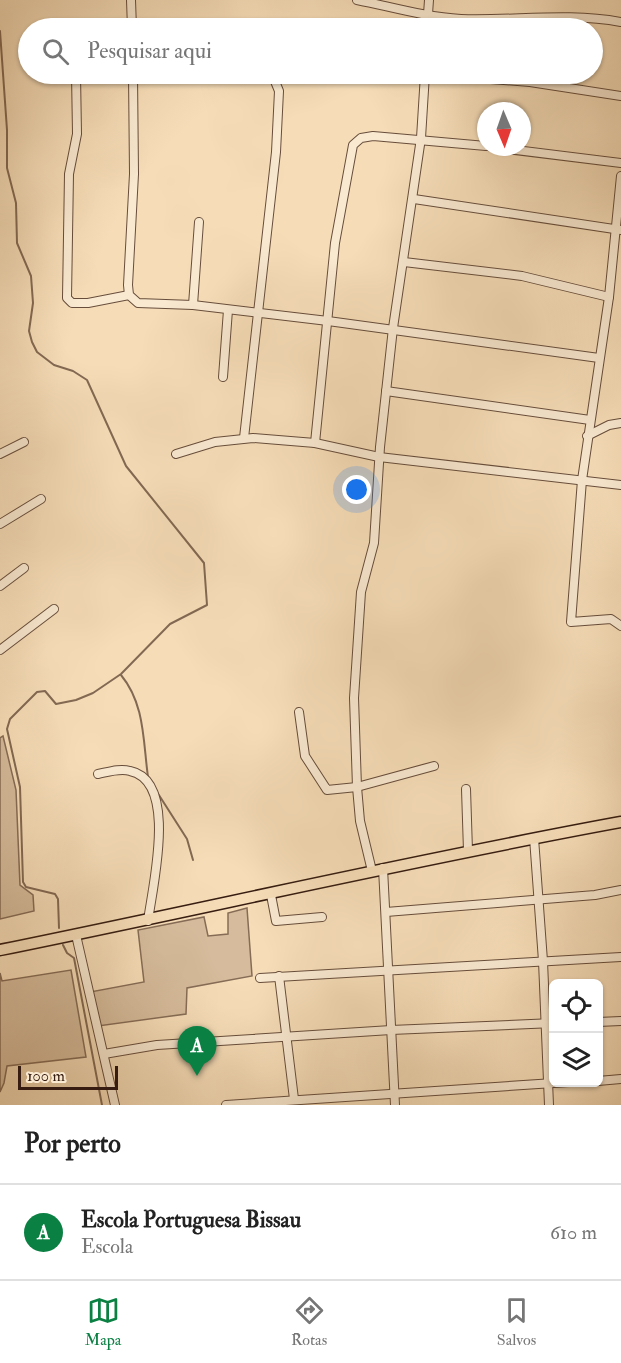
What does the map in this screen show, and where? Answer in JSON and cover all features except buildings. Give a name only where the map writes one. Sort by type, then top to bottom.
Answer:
[{"type":"main road","points":[[0,950],[272,895],[468,851],[621,822]]},
{"type":"street","points":[[130,0],[131,18]]},
{"type":"street","points":[[357,0],[427,16],[459,18]]},
{"type":"street","points":[[427,16],[429,0]]},
{"type":"street","points":[[523,18],[581,18]]},
{"type":"street","points":[[603,20],[621,22]]},
{"type":"street","points":[[76,84],[77,134],[69,174],[67,298],[72,303],[88,303],[129,295]]},
{"type":"street","points":[[133,84],[134,174],[128,285],[129,295],[138,303],[193,305],[393,328],[599,358]]},
{"type":"street","points":[[244,438],[276,152],[279,91],[276,84]]},
{"type":"street","points":[[395,1105],[386,912],[377,870],[360,821],[354,698],[361,592],[374,543],[386,391],[393,328],[414,199],[424,84]]},
{"type":"street","points":[[550,84],[621,96]]},
{"type":"street","points":[[315,443],[335,243],[353,145],[361,138],[373,136],[421,138],[477,145]]},
{"type":"street","points":[[531,152],[621,163]]},
{"type":"street","points":[[621,176],[619,230],[582,480],[571,622],[611,619],[621,626]]},
{"type":"street","points":[[414,199],[619,230]]},
{"type":"street","points":[[193,305],[199,222]]},
{"type":"street","points":[[404,262],[522,276],[609,297]]},
{"type":"street","points":[[223,377],[228,310]]},
{"type":"street","points":[[386,391],[590,420]]},
{"type":"street","points":[[587,436],[609,425],[621,423]]},
{"type":"street","points":[[176,454],[215,442],[244,438],[315,443],[379,457],[621,485]]},
{"type":"street","points":[[0,454],[24,442]]},
{"type":"street","points":[[0,524],[41,500]]},
{"type":"street","points":[[0,586],[24,568]]},
{"type":"street","points":[[0,650],[54,609]]},
{"type":"street","points":[[299,712],[305,756],[323,788],[334,791],[357,787],[434,766]]},
{"type":"street","points":[[98,774],[131,771],[144,778],[155,796],[160,825],[148,921]]},
{"type":"street","points":[[466,789],[468,851]]},
{"type":"street","points":[[534,838],[549,1024],[549,1105]]},
{"type":"street","points":[[386,912],[539,900],[621,890]]},
{"type":"street","points":[[272,895],[276,921],[322,917]]},
{"type":"street","points":[[76,935],[115,1105]]},
{"type":"street","points":[[260,978],[621,957]]},
{"type":"street","points":[[279,976],[294,1099]]},
{"type":"street","points":[[603,1022],[621,1021]]},
{"type":"street","points":[[104,1054],[158,1045],[391,1030],[549,1024]]},
{"type":"street","points":[[603,1081],[621,1079]]},
{"type":"street","points":[[226,1105],[548,1084]]},
{"type":"shaded area","points":[[3,736],[16,790],[20,885],[33,895],[34,911],[0,919],[0,738]]},
{"type":"shaded area","points":[[247,908],[252,976],[187,988],[186,1014],[98,1026],[90,992],[144,982],[138,930],[204,917],[208,936],[228,934],[228,913]]},
{"type":"shaded area","points":[[71,970],[86,1057],[7,1066],[0,1092],[0,973],[2,981]]},
{"type":"waterway","points":[[0,31],[7,130],[7,168],[16,203],[17,243],[31,276],[33,303],[29,331],[32,342],[37,352],[54,365],[73,371],[87,380],[126,466],[204,563],[207,605],[170,624],[121,674],[93,693],[76,700],[56,704],[45,691],[37,692],[10,719],[7,729],[20,787],[23,882],[26,887],[55,894],[58,899],[59,928]]},
{"type":"waterway","points":[[121,675],[129,686],[139,711],[148,777]]},
{"type":"waterway","points":[[157,792],[187,839],[193,860]]},
{"type":"waterway","points":[[63,945],[67,953],[74,958],[102,1105]]},
{"type":"place","name":"Escola Portuguesa Bissau","points":[[197,1076]]}]
